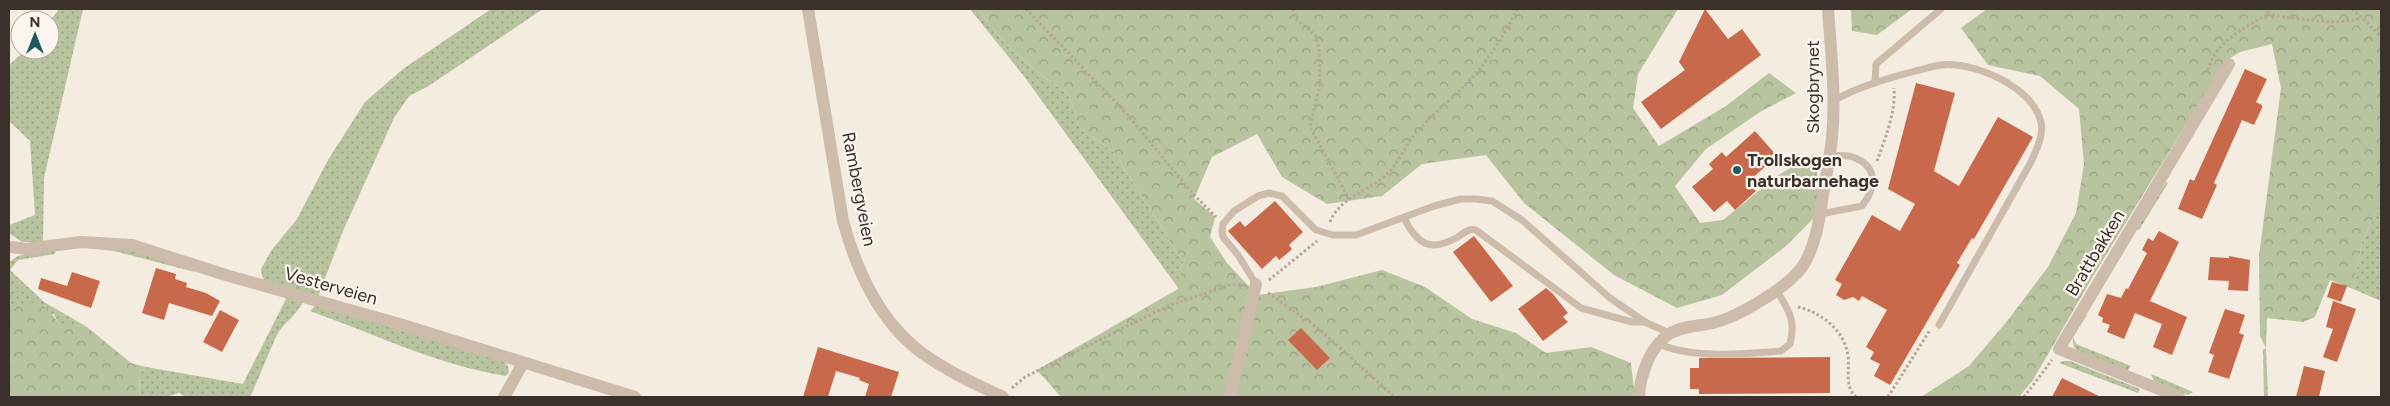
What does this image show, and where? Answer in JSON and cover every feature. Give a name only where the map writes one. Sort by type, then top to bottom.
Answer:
[{"type":"street","name":"Rambergveien","points":[[808,9],[844,221],[852,252],[864,281],[888,318],[920,352],[995,396]]},
{"type":"street","name":"Skogbrynet","points":[[1669,333],[1716,323],[1779,295],[1804,264],[1820,214],[1829,155],[1833,102],[1828,9]]},
{"type":"street","name":"Brattbakken","points":[[2059,349],[2229,64]]},
{"type":"street","name":"Vesterveien","points":[[12,246],[26,249],[81,242],[132,245],[229,276],[430,333],[635,397]]},
{"type":"street","points":[[1230,397],[1256,284]]},
{"type":"street","points":[[1639,397],[1642,375],[1659,344],[1669,333]]},
{"type":"street","points":[[2059,349],[2179,397]]},
{"type":"street","points":[[504,397],[523,363]]},
{"type":"lane","points":[[1875,83],[1876,64],[1941,9]]},
{"type":"lane","points":[[1833,102],[1851,91],[1941,65],[1980,70],[2013,87],[2026,97],[2040,120],[2040,141],[2031,162],[1939,324]]},
{"type":"lane","points":[[1820,214],[1862,206],[1874,186],[1873,177],[1866,165],[1852,157],[1829,155]]},
{"type":"lane","points":[[1256,284],[1238,255],[1223,238],[1223,224],[1241,205],[1268,193],[1282,196],[1316,230],[1325,234],[1356,235],[1461,199],[1492,201],[1522,220],[1610,298],[1645,322],[1669,333]]},
{"type":"lane","points":[[1404,218],[1413,235],[1431,245],[1443,244],[1470,230],[1476,230],[1581,308],[1632,322],[1645,322]]},
{"type":"lane","points":[[1659,344],[1672,350],[1688,352],[1781,351],[1790,344],[1793,331],[1792,318],[1779,295]]},
{"type":"path","points":[[1026,9],[1127,114],[1192,193],[1223,224]]},
{"type":"path","points":[[1293,9],[1296,20],[1315,35],[1319,48],[1320,84],[1310,128],[1349,199]]},
{"type":"path","points":[[995,396],[1026,377],[1168,306],[1230,285],[1256,284],[1269,280],[1304,254],[1325,234],[1333,215],[1349,199],[1377,183],[1390,171],[1415,134],[1487,61],[1517,9]]},
{"type":"path","points":[[2352,9],[2381,36]]},
{"type":"path","points":[[2267,14],[2292,16],[2318,22],[2342,23],[2362,18]]},
{"type":"path","points":[[1877,163],[1895,105],[1892,78]]},
{"type":"path","points":[[1256,284],[1318,330],[1395,397]]},
{"type":"path","points":[[1779,295],[1819,313],[1833,327],[1847,351],[1848,381],[1851,392],[1856,397]]},
{"type":"path","points":[[1888,397],[1929,330],[1939,324]]},
{"type":"path","points":[[2024,397],[2059,349]]},
{"type":"green space","points":[[83,9],[44,178],[43,242],[22,242],[9,233],[9,225],[35,215],[30,141],[9,121],[9,65],[15,60],[60,60],[60,10],[58,10]]},
{"type":"green space","points":[[491,9],[543,9],[427,87],[409,96],[394,118],[343,231],[318,297],[266,283],[261,269],[271,251],[297,219],[328,160],[365,102],[403,69]]},
{"type":"green space","points":[[970,9],[979,9],[987,22],[1007,45],[1030,66],[1068,93],[1080,128],[1114,152],[1183,262],[1179,289],[1023,75]]},
{"type":"green space","points":[[979,9],[1678,9],[1638,74],[1633,108],[1659,146],[1726,106],[1769,73],[1796,93],[1760,112],[1706,149],[1675,186],[1700,223],[1723,220],[1777,176],[1814,154],[1819,185],[1819,213],[1786,246],[1722,295],[1677,308],[1614,275],[1524,203],[1486,155],[1422,164],[1382,196],[1327,204],[1282,177],[1257,134],[1212,157],[1194,199],[1215,217],[1210,237],[1227,263],[1257,295],[1316,287],[1382,270],[1425,287],[1472,319],[1516,333],[1546,353],[1591,347],[1631,363],[1635,397],[1061,397],[1037,370],[1178,289],[1183,262],[1114,152],[1080,128],[1068,93],[1030,66],[1007,45],[987,22]]},
{"type":"green space","points":[[1851,9],[1912,9],[1877,35],[1852,31]]},
{"type":"green space","points":[[1987,9],[2381,9],[2381,202],[2362,242],[2353,289],[2330,280],[2315,317],[2303,322],[2267,318],[2266,348],[2260,336],[2259,256],[2281,88],[2272,44],[2240,52],[2230,58],[2204,95],[2095,273],[2033,380],[2019,397],[1921,397],[1969,366],[2008,320],[2048,267],[2076,213],[2084,164],[2079,109],[2040,76],[1988,65],[1961,28]]},
{"type":"green space","points":[[2166,182],[2168,183],[2139,230],[2137,229]]},
{"type":"green space","points":[[2381,202],[2381,301],[2353,289],[2362,242]]},
{"type":"green space","points":[[109,245],[194,268],[195,272],[114,251],[87,248]]},
{"type":"green space","points":[[56,248],[55,254],[18,260],[10,270],[44,302],[87,327],[77,325],[60,328],[54,314],[9,311],[9,262],[18,256]]},
{"type":"green space","points":[[287,297],[303,302],[277,335],[250,397],[185,397],[179,393],[166,397],[140,397],[139,373],[146,367],[243,384]]},
{"type":"green space","points":[[29,302],[40,305],[48,310],[60,327],[77,325],[87,327],[131,363],[146,367],[139,373],[140,397],[9,397],[9,311]]},
{"type":"green space","points":[[315,306],[325,306],[503,361],[508,366],[509,372],[506,376],[431,357],[310,311]]},
{"type":"green space","points":[[2085,314],[2087,315],[2073,337],[2076,344],[2131,366],[2127,371],[2079,352],[2074,347],[2072,336]]},
{"type":"green space","points":[[2266,348],[2268,397],[2264,397],[2263,350]]},
{"type":"green space","points":[[2070,361],[2140,389],[2138,393],[2059,363]]},
{"type":"green space","points":[[2151,374],[2193,392],[2188,395],[2154,381]]},
{"type":"building","points":[[1705,9],[1728,39],[1742,29],[1761,55],[1661,129],[1641,102],[1685,70],[1679,62]]},
{"type":"building","points":[[2245,69],[2267,79],[2256,102],[2262,105],[2262,108],[2254,125],[2242,120],[2214,183],[2217,185],[2202,219],[2178,209],[2190,179],[2194,181]]},
{"type":"building","points":[[1916,83],[1955,93],[1934,171],[1959,186],[1998,117],[2033,137],[1974,239],[1972,238],[1957,263],[1960,265],[1890,385],[1874,376],[1880,364],[1870,359],[1874,352],[1866,347],[1887,310],[1862,296],[1859,301],[1853,297],[1844,300],[1836,295],[1842,284],[1835,280],[1872,215],[1900,231],[1915,204],[1888,189]]},
{"type":"building","points":[[1755,131],[1777,156],[1748,182],[1756,191],[1735,210],[1727,201],[1714,212],[1692,187],[1713,169],[1709,164],[1722,152],[1726,157]]},
{"type":"building","points":[[1275,201],[1303,232],[1289,245],[1292,249],[1289,252],[1279,260],[1276,256],[1262,269],[1228,231],[1240,221],[1245,227]]},
{"type":"building","points":[[2159,231],[2179,242],[2150,301],[2187,317],[2172,355],[2153,347],[2162,324],[2135,313],[2124,339],[2107,332],[2110,325],[2102,322],[2103,318],[2098,315],[2107,294],[2121,298],[2126,288],[2128,289],[2147,253],[2142,250],[2148,238],[2153,241]]},
{"type":"building","points":[[1474,236],[1513,286],[1491,302],[1453,252]]},
{"type":"building","points":[[2229,256],[2250,260],[2248,291],[2228,290],[2229,281],[2208,280],[2210,257],[2229,258]]},
{"type":"building","points":[[156,268],[176,274],[175,279],[187,283],[186,287],[206,293],[220,301],[212,316],[169,303],[164,320],[142,313]]},
{"type":"building","points":[[72,272],[100,281],[91,308],[38,289],[41,278],[67,286]]},
{"type":"building","points":[[2332,282],[2347,286],[2341,302],[2327,297]]},
{"type":"building","points":[[1546,288],[1568,313],[1563,317],[1568,322],[1543,341],[1518,309]]},
{"type":"building","points":[[2333,301],[2356,309],[2337,362],[2323,357],[2333,329],[2326,327]]},
{"type":"building","points":[[2225,309],[2245,315],[2239,333],[2244,335],[2229,379],[2208,372],[2214,355],[2209,353]]},
{"type":"building","points":[[220,310],[239,320],[222,352],[203,342]]},
{"type":"building","points":[[1301,328],[1330,358],[1317,370],[1288,340]]},
{"type":"building","points":[[818,347],[899,372],[891,397],[865,397],[869,384],[859,380],[860,378],[836,371],[828,397],[803,397]]},
{"type":"building","points":[[1830,357],[1830,393],[1699,394],[1699,389],[1690,389],[1690,368],[1699,368],[1699,358]]},
{"type":"building","points":[[2304,366],[2325,371],[2319,397],[2296,397]]},
{"type":"building","points":[[2062,378],[2101,397],[2052,397]]},
{"type":"place","name":"Trollskogen naturbarnehage","points":[[1737,170]]}]
